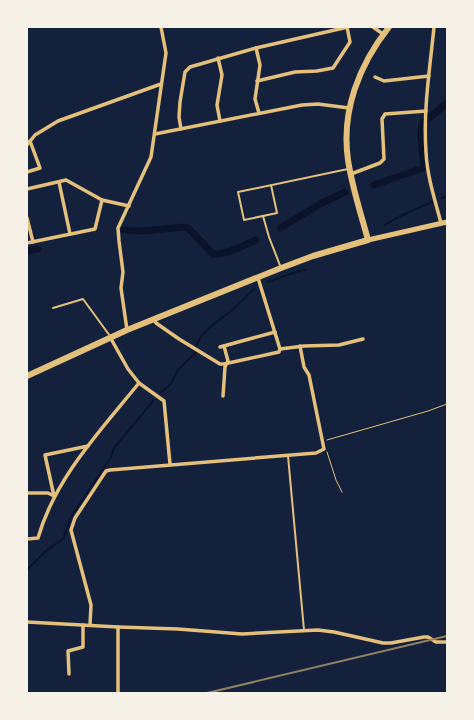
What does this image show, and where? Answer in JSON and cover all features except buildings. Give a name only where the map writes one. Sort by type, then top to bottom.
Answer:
[{"type":"highway","points":[[27,376],[110,337],[281,268],[313,256],[368,240],[350,171],[347,136],[350,108],[356,84],[363,67],[383,34],[389,27]]},
{"type":"main road","points":[[368,240],[444,222]]},
{"type":"street","points":[[127,330],[121,288],[123,272],[118,228],[151,157],[166,53],[161,27]]},
{"type":"street","points":[[181,129],[179,117],[180,102],[185,72],[187,69],[218,58],[256,48],[348,27],[350,42],[333,68],[317,71],[295,72],[257,81]]},
{"type":"street","points":[[373,27],[383,34]]},
{"type":"street","points":[[434,27],[426,111],[427,162],[435,201],[444,222]]},
{"type":"street","points":[[256,48],[260,65],[255,99],[259,113]]},
{"type":"street","points":[[218,58],[222,75],[217,105],[220,121]]},
{"type":"street","points":[[375,77],[384,80],[429,76]]},
{"type":"street","points":[[27,145],[35,135],[58,121],[161,84]]},
{"type":"street","points":[[155,134],[302,105],[318,104],[350,108]]},
{"type":"street","points":[[350,171],[380,163],[384,159],[382,119],[385,114],[426,111]]},
{"type":"street","points":[[27,172],[40,168],[30,141]]},
{"type":"street","points":[[27,189],[66,180],[102,200],[129,206]]},
{"type":"street","points":[[59,182],[70,234]]},
{"type":"street","points":[[27,243],[94,229],[102,200]]},
{"type":"street","points":[[27,218],[33,242]]},
{"type":"street","points":[[258,278],[280,349]]},
{"type":"street","points":[[154,319],[156,323],[173,335],[220,364],[279,352],[280,349],[300,346],[339,345],[363,339]]},
{"type":"street","points":[[223,396],[225,367],[228,361],[222,346],[275,332]]},
{"type":"street","points":[[110,337],[128,369],[139,383],[164,402],[170,464]]},
{"type":"street","points":[[90,625],[91,605],[71,533],[73,521],[106,471],[170,464],[316,453],[324,449],[309,375],[304,367],[300,346]]},
{"type":"street","points":[[27,539],[38,538],[46,513],[54,496],[88,446],[139,383]]},
{"type":"street","points":[[54,496],[44,455],[88,446]]},
{"type":"street","points":[[27,493],[48,493],[54,496]]},
{"type":"street","points":[[27,622],[178,629],[242,634],[318,630],[383,643],[424,637],[428,637],[436,642],[447,642]]},
{"type":"street","points":[[68,674],[68,652],[83,647],[83,625]]},
{"type":"street","points":[[118,627],[118,693]]},
{"type":"lane","points":[[271,185],[277,213],[244,220],[238,192],[271,185],[350,171]]},
{"type":"lane","points":[[263,216],[281,268]]},
{"type":"lane","points":[[53,308],[83,299],[110,337]]},
{"type":"lane","points":[[288,454],[304,630]]},
{"type":"path","points":[[322,441],[428,411],[447,404]]},
{"type":"path","points":[[324,449],[329,457],[336,480],[342,492]]},
{"type":"waterway","points":[[428,119],[447,103]]},
{"type":"waterway","points":[[374,185],[423,168],[421,130],[424,121]]},
{"type":"waterway","points":[[280,228],[322,203],[345,192]]},
{"type":"waterway","points":[[442,198],[447,196]]},
{"type":"waterway","points":[[385,225],[396,218],[432,202]]},
{"type":"waterway","points":[[124,230],[142,231],[184,227],[188,228],[213,254],[229,252],[256,240]]},
{"type":"waterway","points":[[27,251],[38,249]]},
{"type":"waterway","points":[[267,282],[305,270]]},
{"type":"waterway","points":[[196,348],[201,336],[255,288]]},
{"type":"waterway","points":[[160,393],[170,385],[178,370],[196,352]]},
{"type":"waterway","points":[[27,570],[47,550],[63,539],[71,517],[111,457],[114,448],[154,400]]},
{"type":"railway","points":[[207,693],[447,636]]}]
